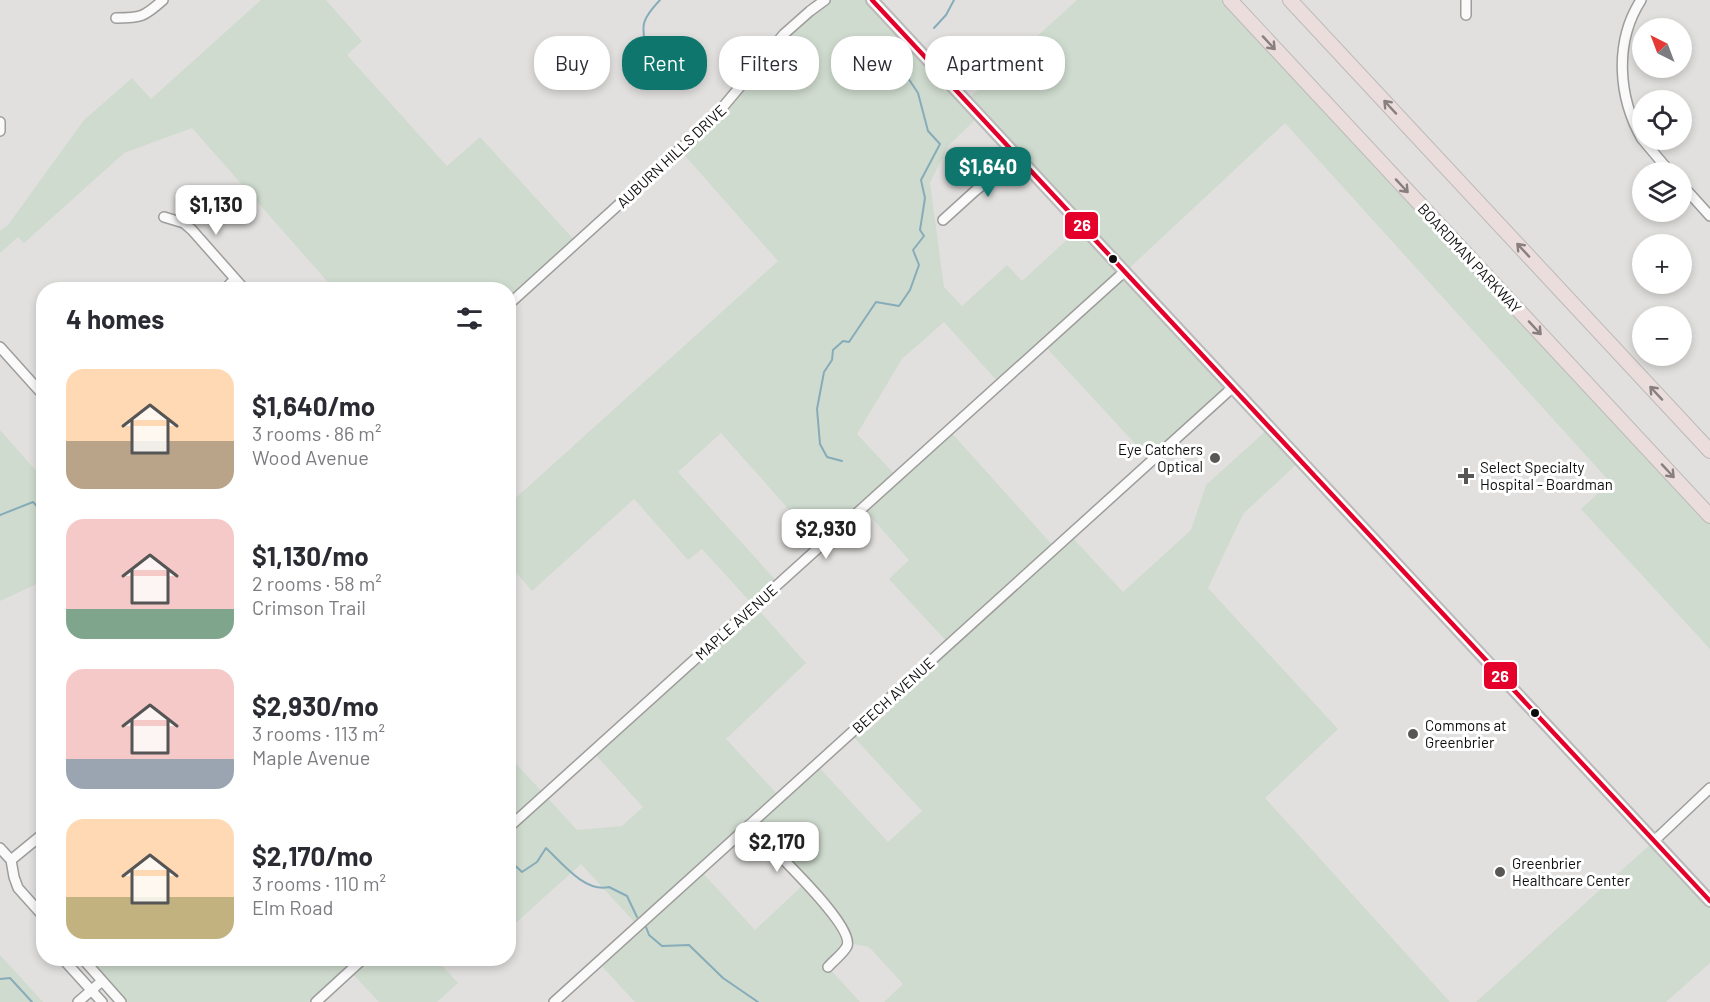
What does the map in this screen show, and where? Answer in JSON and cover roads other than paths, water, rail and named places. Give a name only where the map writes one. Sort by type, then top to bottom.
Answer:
[{"type":"highway","name":"BOARDMAN PARKWAY","points":[[1230,0],[1710,516]]},
{"type":"highway","points":[[1290,0],[1710,451]]},
{"type":"main road","points":[[872,0],[1710,901]]},
{"type":"street","points":[[116,18],[137,18],[148,13],[163,0]]},
{"type":"street","name":"AUBURN HILLS DRIVE","points":[[516,298],[712,120],[784,34],[825,0]]},
{"type":"street","points":[[1466,0],[1466,15]]},
{"type":"street","points":[[1632,119],[1625,97],[1622,67],[1624,44],[1629,26],[1641,0]]},
{"type":"street","points":[[0,122],[0,131]]},
{"type":"street","points":[[1652,150],[1662,162]]},
{"type":"street","points":[[943,220],[1017,157]]},
{"type":"street","points":[[1692,196],[1710,216]]},
{"type":"street","points":[[164,217],[184,223],[192,230],[238,282]]},
{"type":"street","name":"MAPLE AVENUE","points":[[516,821],[1124,272]]},
{"type":"street","points":[[232,282],[235,279]]},
{"type":"street","points":[[0,347],[36,387]]},
{"type":"street","name":"BEECH AVENUE","points":[[554,1002],[1232,388]]},
{"type":"street","points":[[1654,841],[1710,788]]},
{"type":"street","points":[[749,825],[840,922],[848,943],[828,966]]},
{"type":"street","points":[[11,860],[36,840]]},
{"type":"street","points":[[0,848],[11,860],[18,888],[36,908]]},
{"type":"street","points":[[69,966],[102,1002]]},
{"type":"street","points":[[89,966],[121,1002]]},
{"type":"street","points":[[316,1002],[355,966]]},
{"type":"street","points":[[78,1002],[102,981]]},
{"type":"waterway","points":[[643,36],[643,27],[647,15],[660,0]]},
{"type":"waterway","points":[[934,28],[946,15],[954,0]]},
{"type":"waterway","points":[[842,461],[827,457],[820,444],[817,409],[824,372],[832,360],[833,350],[843,341],[849,342],[876,302],[899,306],[910,290],[919,265],[913,250],[924,236],[920,230],[925,198],[921,180],[940,144],[928,131],[918,93],[913,86]]},
{"type":"waterway","points":[[0,515],[33,502],[36,505]]},
{"type":"waterway","points":[[516,866],[522,872],[537,862],[546,848],[582,881],[600,888],[609,887],[627,896],[637,917]]},
{"type":"waterway","points":[[646,927],[649,935],[662,946],[689,945],[723,978],[758,1002]]},
{"type":"waterway","points":[[0,979],[10,978],[32,1002]]},
{"type":"place","name":"Eye Catchers Optical","points":[[1215,458]]},
{"type":"place","name":"Select Specialty Hospital - Boardman","points":[[1466,476]]},
{"type":"place","name":"Commons at Greenbrier","points":[[1413,734]]},
{"type":"place","name":"Greenbrier Healthcare Center","points":[[1500,872]]}]
